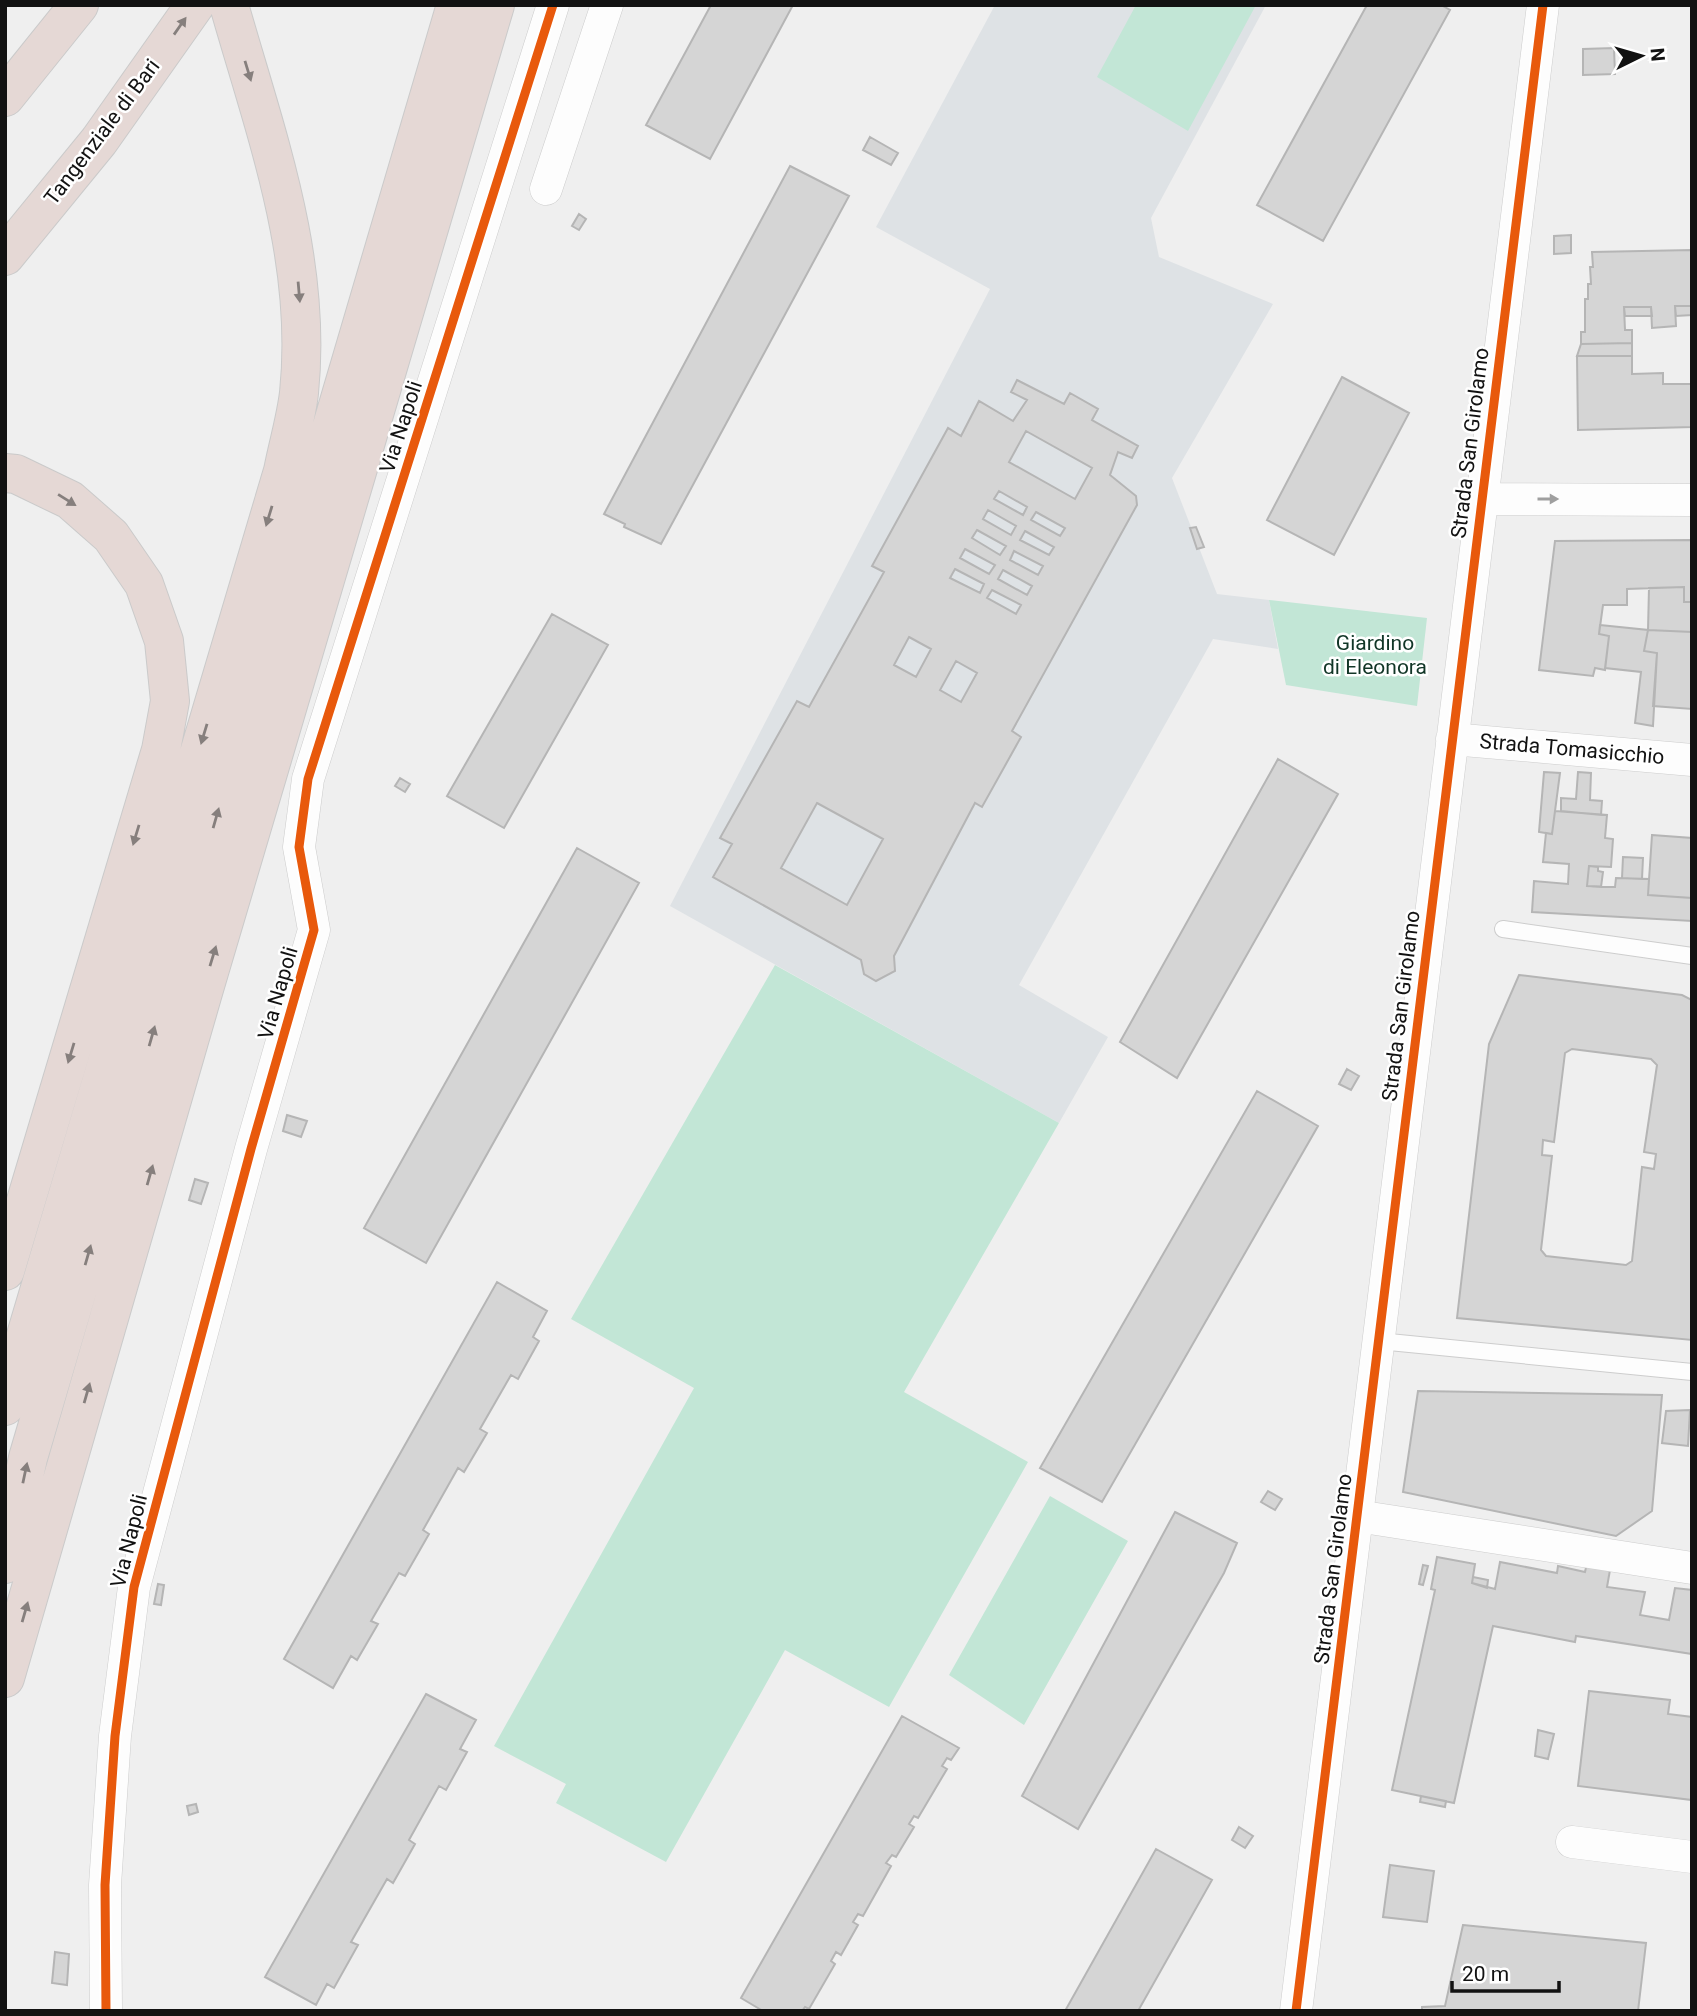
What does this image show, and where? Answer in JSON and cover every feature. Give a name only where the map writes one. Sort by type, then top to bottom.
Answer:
[{"type":"highway","points":[[5,95],[60,5]]},
{"type":"highway","points":[[5,95],[79,5]]},
{"type":"highway","name":"Tangenziale di Bari","points":[[5,256],[99,141],[195,5]]},
{"type":"highway","points":[[5,1406],[283,471],[299,393],[301,313],[293,236],[274,157],[229,5]]},
{"type":"highway","points":[[5,1564],[28,1458],[456,5]]},
{"type":"highway","points":[[5,1678],[204,989],[495,5]]},
{"type":"highway","points":[[5,473],[16,474],[70,500],[111,536],[144,584],[164,641],[170,701],[161,750],[5,1270]]},
{"type":"street","name":"Via Napoli","points":[[106,2011],[105,1885],[114,1750],[134,1587],[251,1149],[314,930],[299,848],[308,779],[553,5]]},
{"type":"street","points":[[546,189],[607,5]]},
{"type":"street","name":"Strada San Girolamo","points":[[1296,2011],[1480,499],[1543,5]]},
{"type":"street","points":[[1480,499],[1692,500]]},
{"type":"street","name":"Strada Tomasicchio","points":[[1452,738],[1692,760]]},
{"type":"street","points":[[1357,1516],[1692,1568]]},
{"type":"street","points":[[1572,1842],[1692,1857]]},
{"type":"lane","points":[[1503,929],[1692,956]]},
{"type":"lane","points":[[1379,1341],[1692,1372]]},
{"type":"shaded area","points":[[995,5],[1266,5],[1151,218],[1159,257],[1273,304],[1172,478],[1217,594],[1269,600],[1278,649],[1213,639],[1019,985],[1108,1037],[1059,1123],[670,906],[990,289],[876,227]]},
{"type":"green space","points":[[1136,5],[1256,5],[1188,131],[1097,77]]},
{"type":"green space","name":"Giardino di Eleonora","points":[[1269,600],[1427,618],[1417,706],[1286,685]]},
{"type":"green space","points":[[775,965],[1059,1123],[904,1392],[1028,1462],[889,1707],[785,1650],[666,1862],[556,1803],[566,1784],[494,1746],[694,1388],[571,1319]]},
{"type":"green space","points":[[1050,1496],[1128,1541],[1024,1725],[949,1675]]},
{"type":"building","points":[[711,5],[793,5],[710,159],[646,125]]},
{"type":"building","points":[[1367,5],[1441,5],[1450,10],[1323,241],[1257,205]]},
{"type":"building","points":[[1614,48],[1615,74],[1583,75],[1583,49]]},
{"type":"building","points":[[870,137],[898,153],[891,165],[863,150]]},
{"type":"building","points":[[790,166],[849,196],[661,544],[624,527],[625,524],[604,514]]},
{"type":"building","points":[[579,214],[586,219],[579,230],[572,226]]},
{"type":"building","points":[[1571,235],[1571,253],[1554,254],[1554,236]]},
{"type":"building","points":[[1692,250],[1692,306],[1675,306],[1676,326],[1652,328],[1651,307],[1624,307],[1625,330],[1632,330],[1632,343],[1581,344],[1581,332],[1585,332],[1585,299],[1588,299],[1588,284],[1591,284],[1592,252]]},
{"type":"building","points":[[1675,306],[1692,306],[1692,315],[1676,316]]},
{"type":"building","points":[[1624,307],[1651,307],[1652,316],[1625,316]]},
{"type":"building","points":[[1632,343],[1632,356],[1577,356],[1581,344]]},
{"type":"building","points":[[1577,356],[1632,356],[1632,374],[1663,373],[1663,384],[1692,384],[1692,427],[1578,430]]},
{"type":"building","points":[[1342,377],[1409,413],[1334,555],[1267,520]]},
{"type":"building","points":[[1017,380],[1064,404],[1070,393],[1098,409],[1092,420],[1138,446],[1132,458],[1118,452],[1110,475],[1136,496],[1137,505],[1012,731],[1021,737],[982,807],[975,803],[894,956],[895,971],[876,981],[864,974],[861,960],[713,877],[732,844],[720,838],[797,701],[809,707],[884,572],[872,566],[948,428],[961,436],[979,401],[1013,421],[1027,400],[1011,392]],"holes":[[[1026,431],[1092,468],[1075,499],[1009,462]],[[999,491],[1027,507],[1023,515],[994,499]],[[988,510],[1016,526],[1011,535],[983,519]],[[1036,512],[1065,528],[1060,536],[1031,520]],[[977,530],[1006,546],[1000,555],[972,538]],[[1025,531],[1054,547],[1049,555],[1020,540]],[[965,549],[995,565],[989,574],[960,558]],[[1014,551],[1043,566],[1038,575],[1010,560]],[[955,569],[984,584],[980,593],[950,578]],[[1003,570],[1032,586],[1027,595],[998,579]],[[992,590],[1021,605],[1016,614],[987,598]],[[909,637],[931,649],[916,677],[894,665]],[[956,661],[977,673],[961,702],[940,690]],[[817,803],[883,839],[847,905],[781,868]]]},
{"type":"building","points":[[1196,527],[1204,547],[1197,549],[1190,528]]},
{"type":"building","points":[[1692,540],[1692,602],[1684,602],[1684,587],[1627,589],[1627,605],[1603,605],[1599,634],[1609,636],[1605,670],[1595,668],[1593,676],[1539,670],[1555,541]]},
{"type":"building","points":[[1684,587],[1684,602],[1692,602],[1692,632],[1648,630],[1649,588]]},
{"type":"building","points":[[552,614],[608,645],[504,828],[447,796]]},
{"type":"building","points":[[1600,625],[1648,630],[1644,651],[1657,653],[1653,726],[1635,723],[1641,672],[1605,668],[1609,636],[1599,634]]},
{"type":"building","points":[[1648,630],[1692,632],[1692,709],[1653,706],[1657,653],[1644,651]]},
{"type":"building","points":[[1278,759],[1338,794],[1177,1078],[1120,1042]]},
{"type":"building","points":[[1544,772],[1560,773],[1552,834],[1539,832]]},
{"type":"building","points":[[1578,772],[1591,773],[1590,800],[1602,801],[1601,815],[1561,811],[1561,798],[1576,799]]},
{"type":"building","points":[[400,778],[410,784],[405,792],[395,786]]},
{"type":"building","points":[[1555,811],[1607,815],[1605,838],[1613,839],[1611,867],[1589,866],[1587,886],[1615,887],[1616,878],[1649,879],[1648,895],[1692,898],[1692,921],[1532,912],[1534,881],[1568,884],[1569,864],[1543,862],[1546,833],[1552,834]]},
{"type":"building","points":[[1652,835],[1692,838],[1692,898],[1648,895]]},
{"type":"building","points":[[577,848],[639,883],[426,1263],[364,1228]]},
{"type":"building","points":[[1623,857],[1643,858],[1642,879],[1622,878]]},
{"type":"building","points":[[1589,866],[1598,867],[1598,871],[1603,872],[1601,887],[1587,886]]},
{"type":"building","points":[[1519,975],[1682,995],[1692,1000],[1692,1340],[1457,1318],[1489,1044]],"holes":[[[1572,1049],[1651,1059],[1657,1065],[1644,1152],[1656,1154],[1654,1169],[1642,1167],[1632,1261],[1626,1265],[1546,1256],[1541,1250],[1552,1156],[1542,1155],[1543,1140],[1554,1142],[1565,1053]]]},
{"type":"building","points":[[1347,1069],[1359,1076],[1351,1090],[1339,1084]]},
{"type":"building","points":[[1257,1091],[1318,1126],[1102,1502],[1040,1468]]},
{"type":"building","points":[[287,1115],[307,1121],[301,1137],[283,1131]]},
{"type":"building","points":[[195,1179],[208,1183],[201,1204],[189,1200]]},
{"type":"building","points":[[497,1282],[547,1311],[533,1337],[539,1341],[518,1379],[511,1375],[480,1429],[487,1433],[464,1472],[458,1468],[423,1530],[429,1534],[405,1576],[399,1573],[371,1621],[378,1624],[357,1660],[351,1656],[333,1688],[284,1659]]},
{"type":"building","points":[[1418,1391],[1662,1395],[1652,1511],[1616,1536],[1403,1492]]},
{"type":"building","points":[[1690,1410],[1688,1446],[1662,1443],[1666,1411]]},
{"type":"building","points":[[1268,1491],[1282,1499],[1275,1510],[1261,1502]]},
{"type":"building","points":[[1175,1512],[1237,1543],[1224,1573],[1078,1829],[1022,1796]]},
{"type":"building","points":[[1437,1557],[1475,1564],[1472,1583],[1495,1589],[1500,1562],[1557,1573],[1558,1566],[1585,1572],[1587,1563],[1610,1570],[1607,1587],[1645,1592],[1640,1615],[1669,1620],[1675,1588],[1692,1590],[1692,1654],[1576,1636],[1575,1642],[1493,1626],[1454,1803],[1392,1790],[1435,1590],[1431,1589]]},
{"type":"building","points":[[1423,1565],[1428,1566],[1423,1585],[1419,1584]]},
{"type":"building","points":[[1473,1577],[1488,1580],[1487,1588],[1472,1583]]},
{"type":"building","points":[[158,1584],[164,1585],[161,1605],[154,1604]]},
{"type":"building","points":[[1589,1691],[1670,1700],[1668,1714],[1692,1717],[1692,1800],[1578,1786]]},
{"type":"building","points":[[426,1694],[476,1720],[460,1749],[467,1752],[446,1790],[439,1786],[409,1840],[415,1844],[393,1883],[387,1879],[351,1942],[358,1945],[334,1988],[327,1984],[316,2005],[265,1977]]},
{"type":"building","points":[[902,1716],[959,1748],[951,1760],[947,1758],[942,1766],[947,1769],[918,1818],[914,1816],[909,1824],[914,1827],[896,1857],[892,1855],[886,1863],[891,1866],[863,1916],[858,1914],[853,1922],[858,1925],[841,1955],[836,1952],[831,1961],[835,1964],[809,2009],[805,2007],[802,2011],[763,2011],[741,1998]]},
{"type":"building","points":[[1538,1730],[1554,1734],[1548,1759],[1535,1756]]},
{"type":"building","points":[[1421,1796],[1446,1801],[1445,1807],[1420,1802]]},
{"type":"building","points":[[196,1804],[198,1812],[189,1815],[187,1806]]},
{"type":"building","points":[[1239,1827],[1253,1836],[1245,1848],[1232,1840]]},
{"type":"building","points":[[1156,1849],[1212,1880],[1138,2011],[1065,2011]]},
{"type":"building","points":[[1390,1865],[1434,1871],[1427,1922],[1383,1917]]},
{"type":"building","points":[[1463,1925],[1646,1943],[1638,2011],[1422,2011],[1422,2007],[1445,2006]]},
{"type":"building","points":[[55,1952],[69,1954],[67,1985],[52,1983]]},
{"type":"cycle path","points":[[106,2011],[105,1885],[115,1736],[134,1587],[251,1149],[314,930],[299,847],[308,779],[553,5]]},
{"type":"cycle path","points":[[1296,2011],[1543,5]]}]
